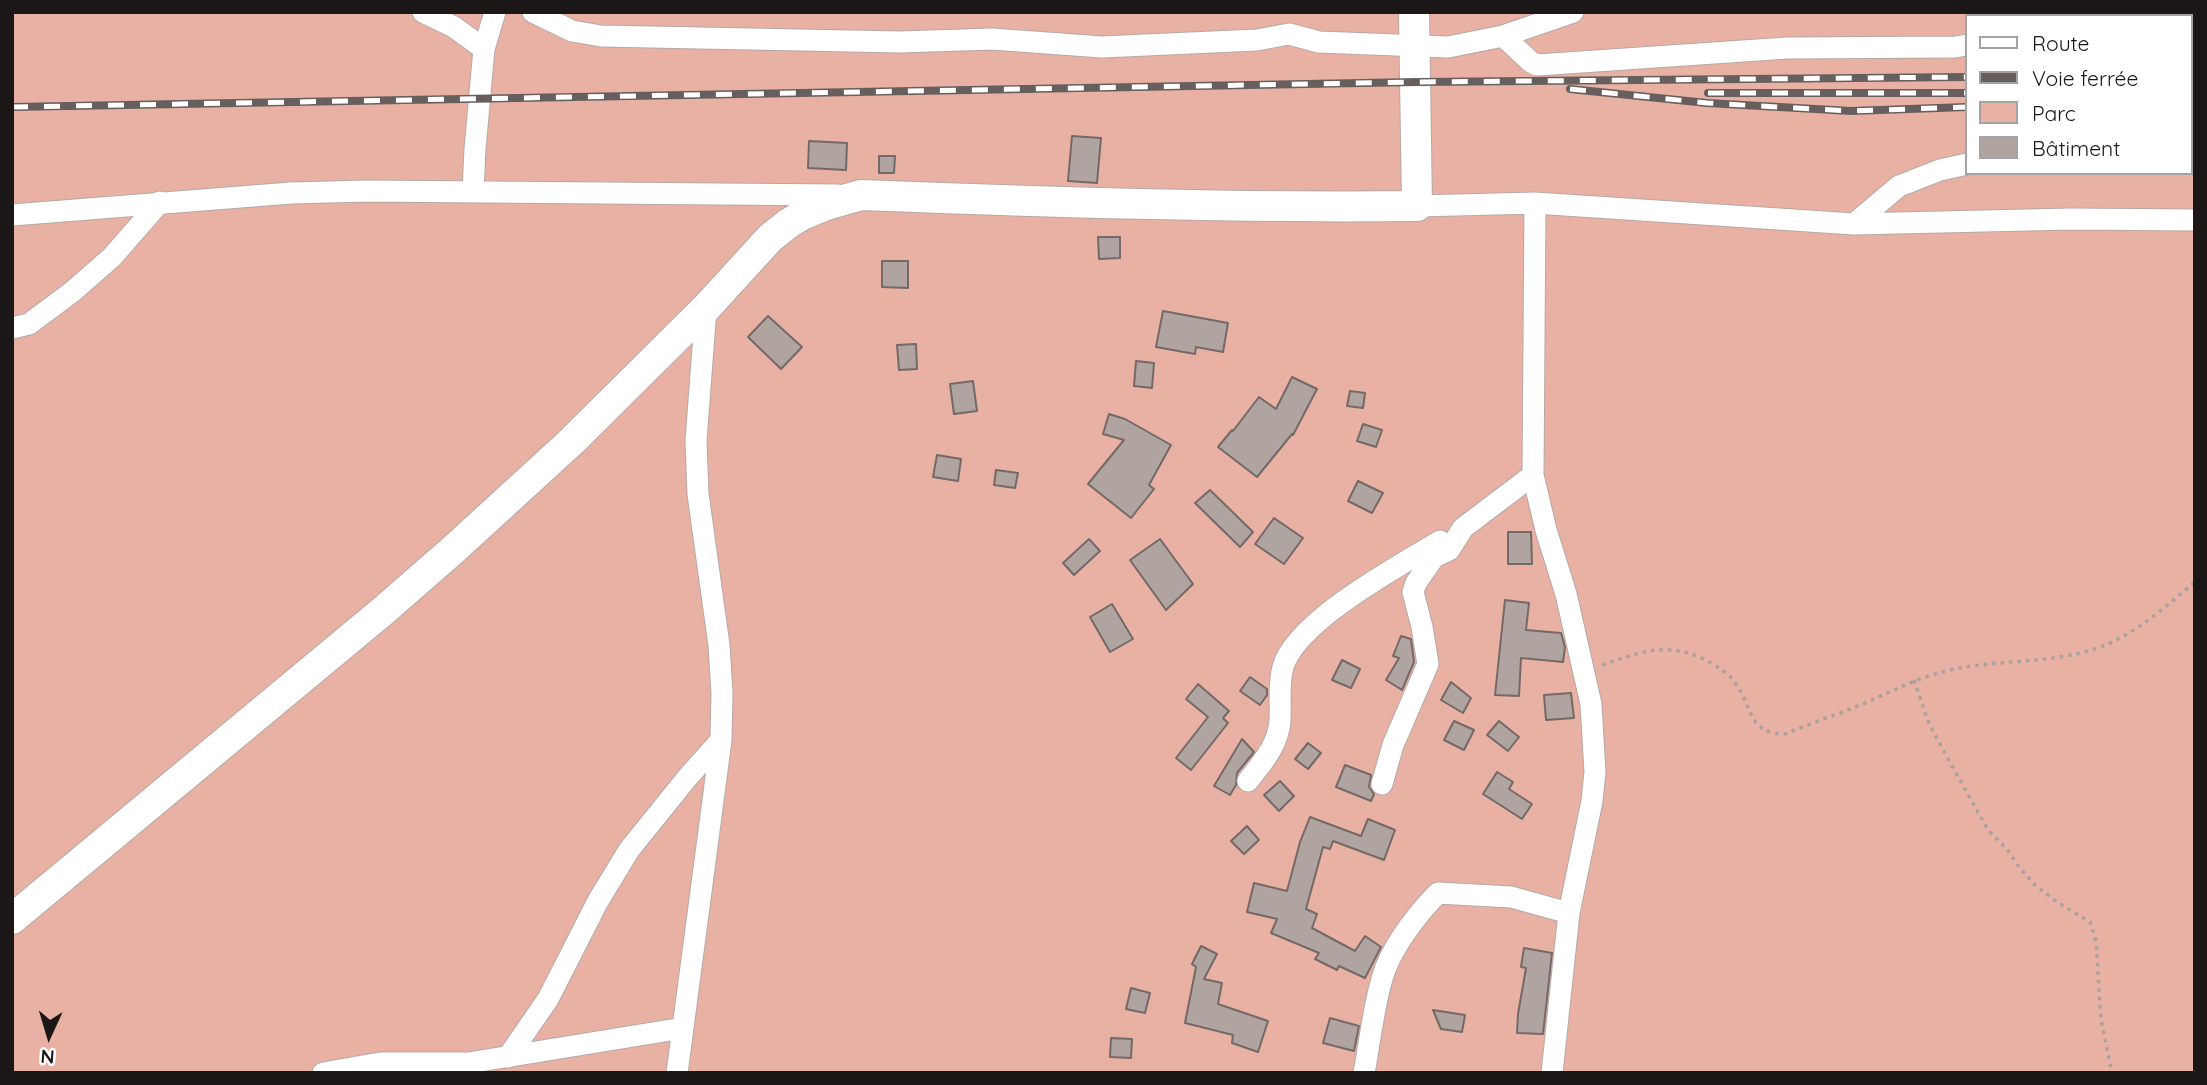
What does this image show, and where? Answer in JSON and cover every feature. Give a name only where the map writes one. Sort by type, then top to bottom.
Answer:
[{"type":"street","points":[[423,12],[454,27],[484,49]]},
{"type":"street","points":[[473,191],[484,49],[495,12]]},
{"type":"street","points":[[533,12],[572,31],[601,36],[900,42],[992,39],[1102,47],[1247,40],[1289,34],[1320,42],[1448,47],[1503,36],[1573,12]]},
{"type":"street","points":[[1414,12],[1417,206]]},
{"type":"street","points":[[1503,36],[1531,62],[1543,65],[1787,48],[1966,45]]},
{"type":"street","points":[[1854,224],[1899,186],[1940,170],[1966,164]]},
{"type":"street","points":[[12,215],[291,193],[473,191],[861,195],[1275,207],[1535,202],[1854,224],[2071,219],[2195,220]]},
{"type":"street","points":[[12,919],[403,594],[572,441],[706,308],[770,238],[789,223],[826,205],[861,195]]},
{"type":"street","points":[[12,328],[29,324],[72,292],[112,257],[160,202]]},
{"type":"street","points":[[1535,202],[1533,475],[1546,530],[1566,594],[1591,704],[1595,772],[1592,801],[1569,913],[1552,1073]]},
{"type":"street","points":[[677,1073],[721,740],[719,645],[698,494],[696,441],[706,308]]},
{"type":"street","points":[[1248,781],[1268,755],[1274,742],[1280,723],[1279,692],[1283,666],[1298,640],[1346,601],[1463,528],[1533,475]]},
{"type":"street","points":[[1382,784],[1393,745],[1428,664],[1413,592],[1434,557],[1449,550],[1463,528]]},
{"type":"street","points":[[508,1057],[548,999],[598,901],[629,850],[721,740]]},
{"type":"street","points":[[1364,1073],[1385,968],[1403,934],[1438,893],[1511,897],[1569,913]]},
{"type":"street","points":[[323,1073],[369,1064],[468,1063],[683,1028]]},
{"type":"path","points":[[1583,668],[1596,667],[1654,649],[1678,650],[1696,655],[1727,672],[1737,685],[1752,719],[1764,730],[1773,734],[1785,734],[1865,703],[1914,680],[1955,669],[2090,651],[2136,629],[2195,582]]},
{"type":"path","points":[[1914,680],[1928,720],[1988,830],[2035,885],[2090,922],[2096,942],[2101,1020],[2112,1073]]},
{"type":"green space","points":[[12,12],[2195,12],[2195,1073],[12,1073]]},
{"type":"building","points":[[1072,136],[1101,138],[1097,183],[1068,181]]},
{"type":"building","points":[[809,141],[847,143],[846,170],[808,168]]},
{"type":"building","points":[[879,156],[895,156],[894,173],[879,173]]},
{"type":"building","points":[[1098,237],[1120,237],[1120,258],[1099,259]]},
{"type":"building","points":[[882,261],[908,261],[908,288],[882,287]]},
{"type":"building","points":[[1163,311],[1228,323],[1223,352],[1196,347],[1195,354],[1156,347]]},
{"type":"building","points":[[768,316],[802,347],[781,369],[748,337]]},
{"type":"building","points":[[916,344],[917,369],[899,370],[897,345]]},
{"type":"building","points":[[1136,361],[1154,363],[1152,388],[1134,386]]},
{"type":"building","points":[[1292,377],[1317,389],[1293,435],[1257,477],[1218,447],[1259,397],[1276,409]]},
{"type":"building","points":[[973,381],[977,411],[954,414],[950,384]]},
{"type":"building","points":[[1350,391],[1365,393],[1363,408],[1347,406]]},
{"type":"building","points":[[1109,414],[1125,419],[1171,445],[1149,485],[1154,489],[1131,518],[1088,484],[1124,440],[1103,434]]},
{"type":"building","points":[[1363,424],[1382,430],[1376,447],[1357,441]]},
{"type":"building","points":[[937,455],[961,459],[958,481],[933,477]]},
{"type":"building","points":[[996,470],[1018,473],[1015,488],[994,485]]},
{"type":"building","points":[[1358,481],[1383,493],[1372,513],[1348,501]]},
{"type":"building","points":[[1210,490],[1253,532],[1240,547],[1195,503]]},
{"type":"building","points":[[1274,518],[1303,538],[1284,564],[1255,544]]},
{"type":"building","points":[[1508,532],[1531,532],[1532,564],[1508,564]]},
{"type":"building","points":[[1089,539],[1100,551],[1074,575],[1063,563]]},
{"type":"building","points":[[1160,539],[1193,584],[1166,610],[1130,560]]},
{"type":"building","points":[[1505,600],[1529,603],[1526,630],[1561,633],[1565,647],[1563,662],[1521,658],[1519,696],[1495,695]]},
{"type":"building","points":[[1112,604],[1133,639],[1110,652],[1090,617]]},
{"type":"building","points":[[1401,636],[1411,639],[1414,662],[1402,690],[1386,680],[1399,658],[1393,656]]},
{"type":"building","points":[[1342,660],[1360,669],[1351,688],[1332,680]]},
{"type":"building","points":[[1250,677],[1267,689],[1267,695],[1260,705],[1240,691]]},
{"type":"building","points":[[1451,682],[1471,698],[1463,713],[1441,700]]},
{"type":"building","points":[[1198,684],[1229,711],[1223,718],[1228,723],[1191,770],[1176,758],[1208,717],[1186,699]]},
{"type":"building","points":[[1571,693],[1574,718],[1546,720],[1544,695]]},
{"type":"building","points":[[1454,721],[1474,730],[1464,750],[1444,740]]},
{"type":"building","points":[[1499,721],[1519,737],[1508,751],[1487,735]]},
{"type":"building","points":[[1242,739],[1254,752],[1237,773],[1236,785],[1230,795],[1214,786]]},
{"type":"building","points":[[1308,743],[1321,753],[1308,769],[1295,759]]},
{"type":"building","points":[[1345,765],[1371,775],[1369,787],[1374,794],[1371,801],[1336,787]]},
{"type":"building","points":[[1497,772],[1513,782],[1509,789],[1532,804],[1522,819],[1483,794]]},
{"type":"building","points":[[1280,781],[1294,796],[1279,811],[1264,795]]},
{"type":"building","points":[[1310,817],[1361,836],[1368,819],[1395,830],[1384,860],[1333,841],[1330,849],[1323,847],[1306,909],[1317,914],[1312,928],[1355,951],[1365,936],[1381,947],[1365,978],[1339,966],[1337,970],[1315,959],[1319,953],[1271,933],[1277,919],[1247,912],[1254,883],[1287,891],[1300,842]]},
{"type":"building","points":[[1247,826],[1259,840],[1244,854],[1231,841]]},
{"type":"building","points":[[1201,946],[1217,954],[1204,979],[1222,983],[1218,1004],[1268,1021],[1258,1052],[1232,1043],[1233,1035],[1185,1023],[1196,967],[1192,964]]},
{"type":"building","points":[[1524,948],[1552,953],[1543,1034],[1517,1033],[1526,968],[1521,967]]},
{"type":"building","points":[[1131,988],[1150,993],[1145,1013],[1126,1009]]},
{"type":"building","points":[[1433,1010],[1465,1015],[1462,1032],[1441,1029]]},
{"type":"building","points":[[1330,1018],[1359,1026],[1354,1051],[1323,1043]]},
{"type":"building","points":[[1111,1038],[1132,1039],[1131,1058],[1110,1057]]},
{"type":"railway","points":[[12,107],[1418,82],[1966,77]]},
{"type":"railway","points":[[1570,89],[1707,103],[1851,111],[1966,107]]},
{"type":"railway","points":[[1708,93],[1966,93]]}]
